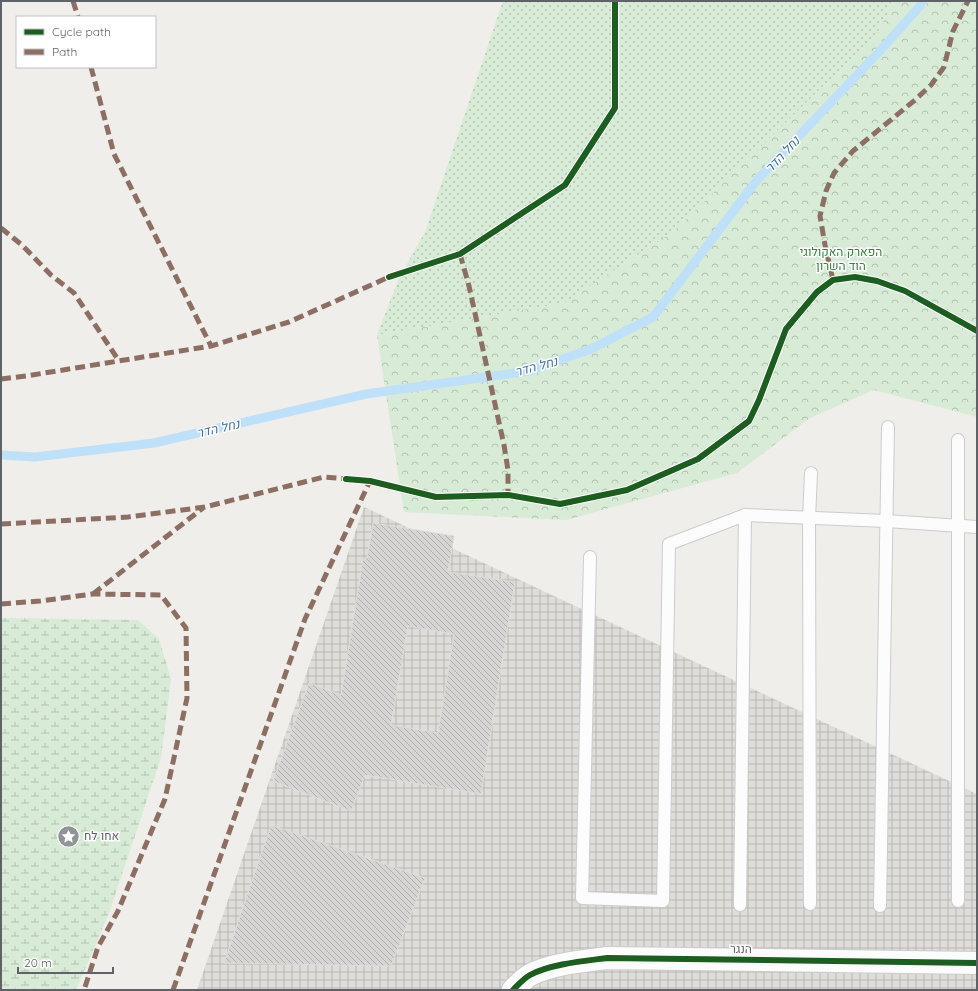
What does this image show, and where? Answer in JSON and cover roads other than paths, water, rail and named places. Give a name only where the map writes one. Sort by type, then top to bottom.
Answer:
[{"type":"street","name":"הנגר","points":[[513,990],[528,976],[541,970],[570,963],[607,958],[977,963]]},
{"type":"lane","points":[[880,906],[888,426]]},
{"type":"lane","points":[[958,440],[958,901]]},
{"type":"lane","points":[[810,904],[809,519],[811,473]]},
{"type":"lane","points":[[590,557],[582,898],[663,901],[669,544],[745,515],[809,519],[886,521],[977,527]]},
{"type":"lane","points":[[740,905],[745,515]]},
{"type":"waterway","name":"נחל הדר","points":[[1,455],[35,457],[154,443],[366,394],[529,371],[591,349],[653,317],[757,180],[877,54],[923,1]]},
{"type":"place","name":"אחו לח","points":[[68,836]]},
{"type":"park label","name":"הפארק האקולוגי הוד השרון","points":[[841,259]]}]
